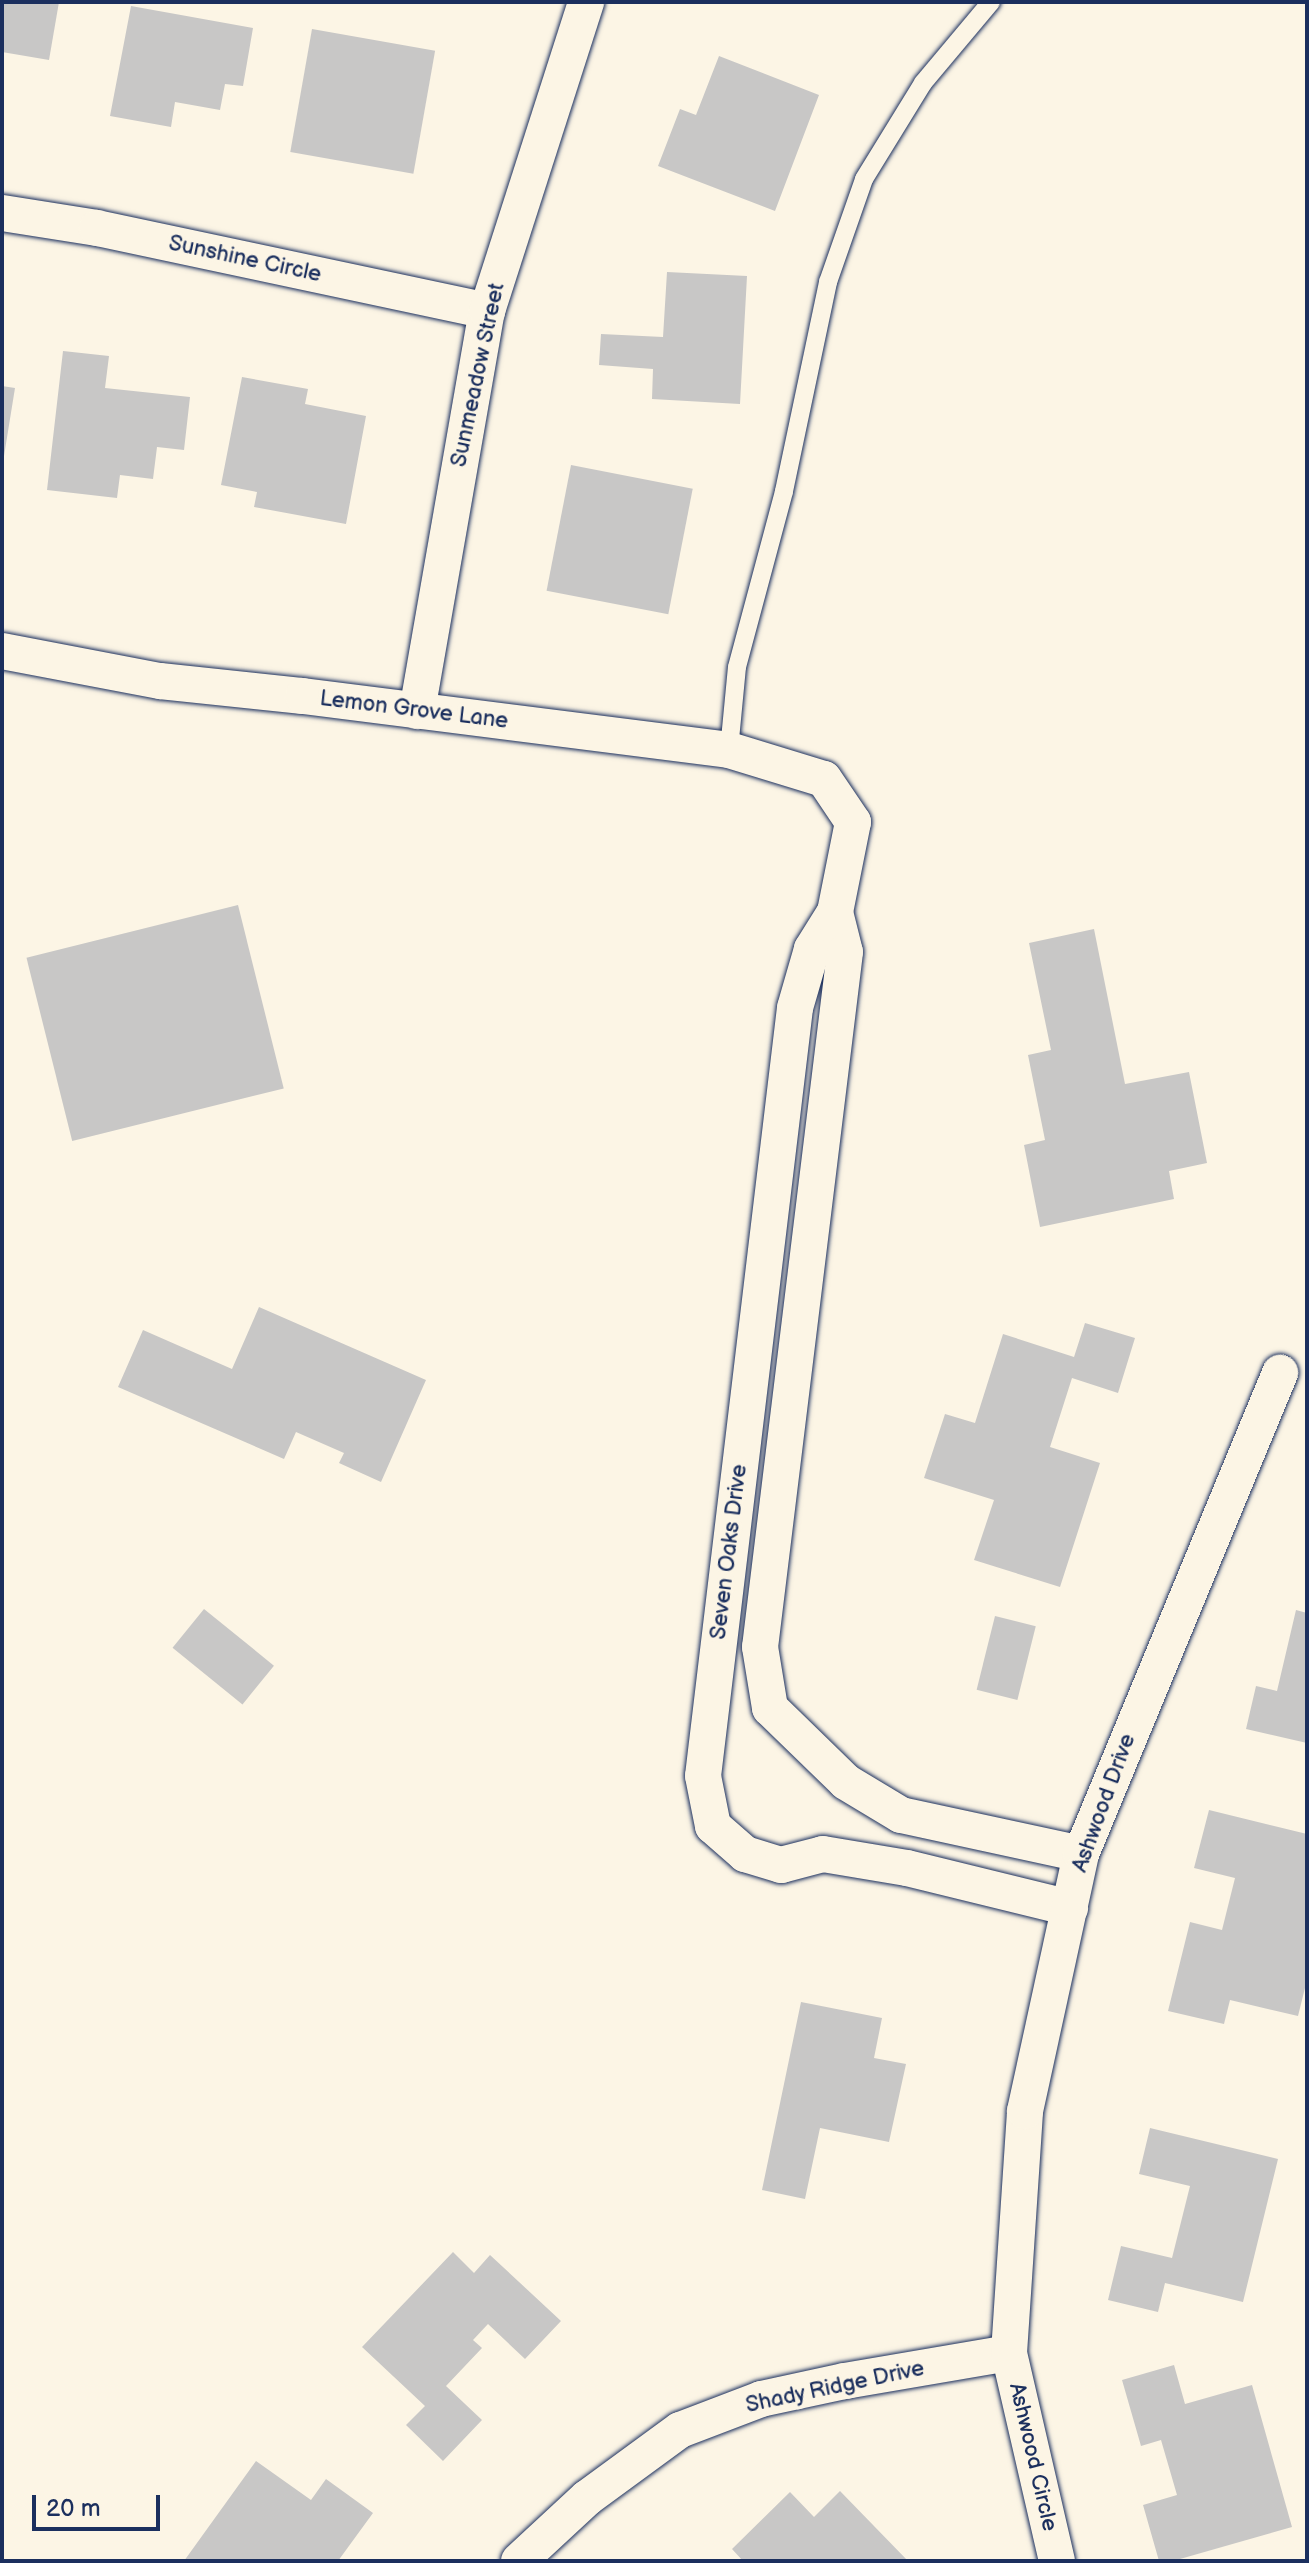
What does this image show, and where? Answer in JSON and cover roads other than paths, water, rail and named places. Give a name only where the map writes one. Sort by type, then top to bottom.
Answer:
[{"type":"street","name":"Sunmeadow Street","points":[[417,711],[487,311],[586,2]]},
{"type":"street","name":"Sunshine Circle","points":[[2,213],[97,228],[487,311]]},
{"type":"street","name":"Lemon Grove Lane","points":[[2,651],[160,681],[729,750],[824,779]]},
{"type":"street","name":"Seven Oaks Drive","points":[[824,779],[853,822],[835,912],[812,949],[795,1008],[703,1776],[713,1826],[745,1854],[781,1865],[823,1854],[907,1868],[1070,1908]]},
{"type":"street","name":"Seven Oaks Drive","points":[[835,912],[845,952],[760,1647],[770,1708],[846,1782],[901,1815],[1081,1854]]},
{"type":"street","name":"Ashwood Drive","points":[[1009,2353],[1025,2111],[1081,1854],[1280,1373]]},
{"type":"street","name":"Shady Ridge Drive","points":[[519,2561],[587,2498],[680,2430],[761,2399],[1009,2353]]},
{"type":"street","name":"Ashwood Circle","points":[[1009,2353],[1057,2561]]},
{"type":"lane","points":[[729,750],[737,667],[784,491],[828,282],[860,192],[923,83],[991,2]]}]
